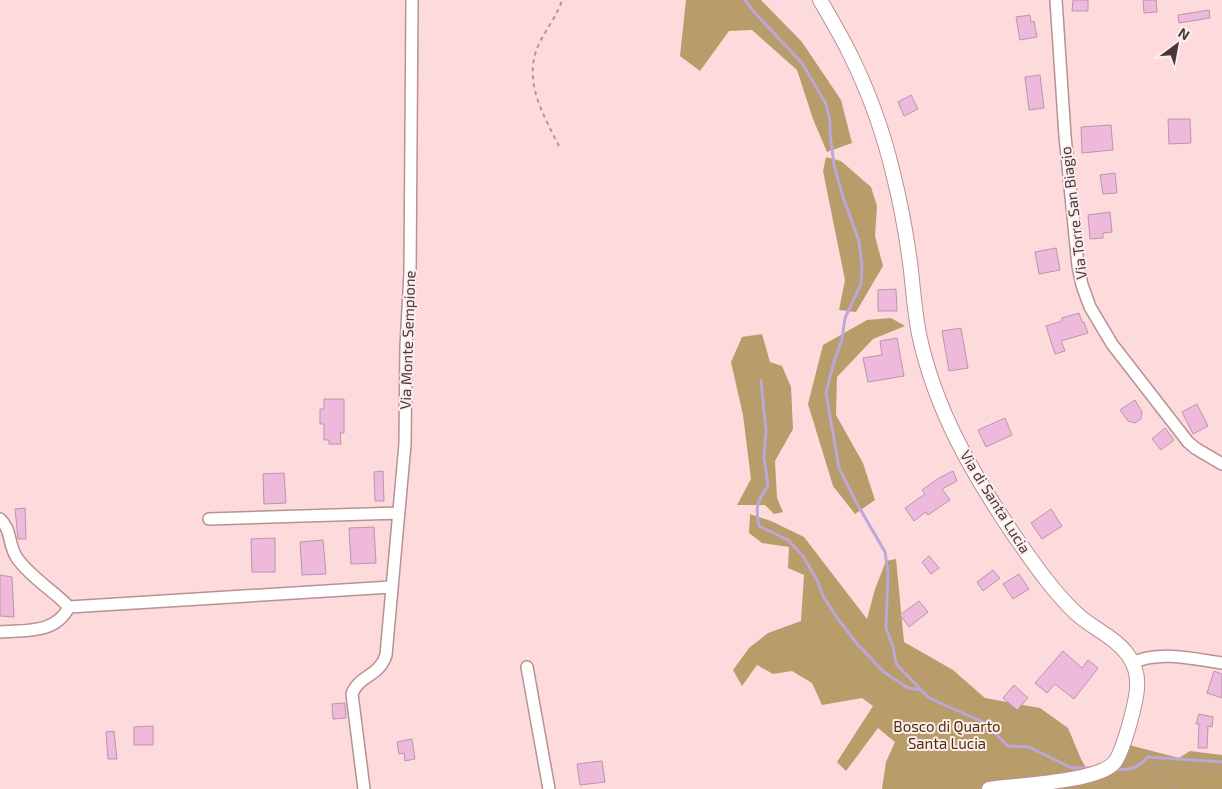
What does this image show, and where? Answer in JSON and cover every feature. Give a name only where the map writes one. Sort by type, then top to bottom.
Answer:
[{"type":"street","name":"Via Monte Sempione","points":[[364,789],[352,694],[356,686],[381,667],[386,655],[404,444],[410,273],[412,0]]},
{"type":"street","name":"Via di Santa Lucia","points":[[820,0],[860,76],[885,146],[894,176],[904,225],[916,319],[922,346],[938,396],[960,448],[990,500],[1052,586],[1076,614],[1120,646],[1132,662],[1137,677],[1136,694],[1123,746],[1116,761],[1108,768],[1078,778],[989,789]]},
{"type":"street","name":"Via Torre San Biagio","points":[[1056,0],[1073,223],[1079,275],[1087,300],[1119,354],[1188,442],[1222,464]]},
{"type":"street","points":[[208,519],[399,513]]},
{"type":"street","points":[[0,519],[8,529],[11,548],[20,562],[69,607],[391,587]]},
{"type":"street","points":[[0,632],[41,629],[52,626],[62,619],[69,607]]},
{"type":"street","points":[[1132,662],[1158,656],[1222,663]]},
{"type":"street","points":[[527,667],[549,789]]},
{"type":"path","points":[[559,146],[537,98],[533,76],[534,59],[538,46],[562,0]]},
{"type":"path","points":[[1175,789],[1154,763],[1222,770]]},
{"type":"green space","points":[[686,0],[761,0],[802,42],[841,100],[852,143],[827,152],[813,119],[797,70],[752,30],[729,31],[700,71],[680,56]]},
{"type":"green space","points":[[826,157],[841,161],[871,187],[877,206],[875,236],[883,266],[856,312],[839,310],[845,280],[823,171]]},
{"type":"green space","points":[[891,318],[905,326],[873,339],[837,377],[836,415],[863,463],[875,500],[855,514],[833,486],[808,404],[823,345],[867,320]]},
{"type":"green space","points":[[762,334],[770,362],[782,366],[791,387],[793,429],[775,461],[777,498],[783,512],[774,514],[765,505],[737,505],[751,479],[743,415],[731,362],[742,337]]},
{"type":"green space","name":"Bosco di Quarto Santa Lucia","points":[[750,514],[771,521],[804,537],[867,619],[875,589],[886,561],[896,559],[904,642],[953,670],[985,698],[1040,708],[1068,728],[1081,759],[1093,780],[1129,745],[1179,758],[1190,751],[1222,755],[1222,789],[882,789],[886,762],[895,742],[878,728],[846,771],[837,762],[873,706],[862,698],[822,705],[812,683],[792,671],[773,674],[757,665],[742,686],[733,670],[749,648],[768,633],[801,621],[804,575],[788,568],[789,547],[762,543],[749,533]]},
{"type":"building","points":[[1073,0],[1088,0],[1088,11],[1072,11]]},
{"type":"building","points":[[1143,0],[1156,0],[1157,12],[1144,13]]},
{"type":"building","points":[[1209,10],[1210,18],[1179,23],[1178,15]]},
{"type":"building","points":[[1030,15],[1031,22],[1034,21],[1037,37],[1020,40],[1016,17]]},
{"type":"building","points":[[1040,75],[1044,108],[1029,110],[1025,77]]},
{"type":"building","points":[[911,95],[918,109],[904,116],[898,102]]},
{"type":"building","points":[[1168,119],[1190,119],[1191,143],[1169,144]]},
{"type":"building","points":[[1111,125],[1113,150],[1082,153],[1081,127]]},
{"type":"building","points":[[1115,173],[1117,193],[1103,194],[1100,175]]},
{"type":"building","points":[[1110,212],[1112,232],[1103,233],[1103,238],[1090,239],[1088,215]]},
{"type":"building","points":[[1056,248],[1060,270],[1039,274],[1035,252]]},
{"type":"building","points":[[896,289],[897,311],[878,311],[878,290]]},
{"type":"building","points":[[1079,313],[1088,333],[1061,341],[1065,351],[1055,354],[1046,326],[1062,321],[1062,318]]},
{"type":"building","points":[[961,328],[968,368],[949,371],[942,331]]},
{"type":"building","points":[[897,338],[904,376],[868,382],[863,358],[882,355],[880,341]]},
{"type":"building","points":[[324,399],[344,399],[344,433],[340,433],[341,444],[329,444],[329,440],[324,440],[324,424],[320,424],[320,409],[324,409]]},
{"type":"building","points":[[1135,400],[1142,412],[1141,419],[1135,423],[1128,421],[1120,410]]},
{"type":"building","points":[[1197,404],[1208,426],[1193,434],[1182,412]]},
{"type":"building","points":[[1005,418],[1012,435],[986,447],[978,430]]},
{"type":"building","points":[[1165,428],[1174,440],[1161,450],[1152,439]]},
{"type":"building","points":[[383,471],[384,501],[375,501],[374,472]]},
{"type":"building","points":[[953,471],[957,481],[942,489],[950,500],[928,515],[926,512],[914,521],[905,508],[925,494],[922,490]]},
{"type":"building","points":[[284,473],[286,503],[264,504],[263,474]]},
{"type":"building","points":[[25,508],[26,539],[18,539],[15,509]]},
{"type":"building","points":[[1051,509],[1062,526],[1042,539],[1031,523]]},
{"type":"building","points":[[374,527],[376,563],[351,564],[349,528]]},
{"type":"building","points":[[275,538],[275,572],[252,572],[251,539]]},
{"type":"building","points":[[323,540],[326,574],[302,575],[300,542]]},
{"type":"building","points":[[929,556],[939,568],[931,574],[922,562]]},
{"type":"building","points":[[993,570],[1000,578],[983,591],[977,582]]},
{"type":"building","points":[[1019,574],[1029,589],[1013,599],[1003,584]]},
{"type":"building","points":[[0,575],[12,577],[14,617],[0,616]]},
{"type":"building","points":[[919,601],[928,612],[909,627],[900,615]]},
{"type":"building","points":[[1063,651],[1082,668],[1088,660],[1098,668],[1074,699],[1055,684],[1047,693],[1035,683]]},
{"type":"building","points":[[1214,671],[1222,674],[1222,698],[1207,693]]},
{"type":"building","points":[[1014,685],[1028,698],[1017,710],[1003,698]]},
{"type":"building","points":[[345,703],[346,718],[333,719],[332,704]]},
{"type":"building","points":[[1199,714],[1213,717],[1212,727],[1208,726],[1207,748],[1198,748],[1199,724],[1196,724]]},
{"type":"building","points":[[153,726],[153,745],[134,745],[134,727]]},
{"type":"building","points":[[114,731],[117,759],[108,759],[106,732]]},
{"type":"building","points":[[412,739],[415,759],[405,761],[404,753],[399,754],[397,742]]},
{"type":"building","points":[[602,761],[605,782],[580,785],[577,764]]},
{"type":"waterway","points":[[745,0],[802,63],[826,104],[830,121],[834,165],[859,241],[862,265],[861,284],[845,318],[842,339],[826,393],[839,468],[885,552],[888,573],[886,628],[893,647],[896,664],[929,698],[983,722],[1008,746],[1029,747],[1072,768],[1091,768]]},
{"type":"waterway","points":[[761,380],[766,431],[764,457],[768,486],[761,496],[758,505],[759,526],[788,540],[803,556],[818,582],[823,596],[838,619],[858,645],[884,672],[908,688],[921,690]]},
{"type":"waterway","points":[[1113,769],[1124,770],[1132,768],[1148,757],[1222,762]]}]
